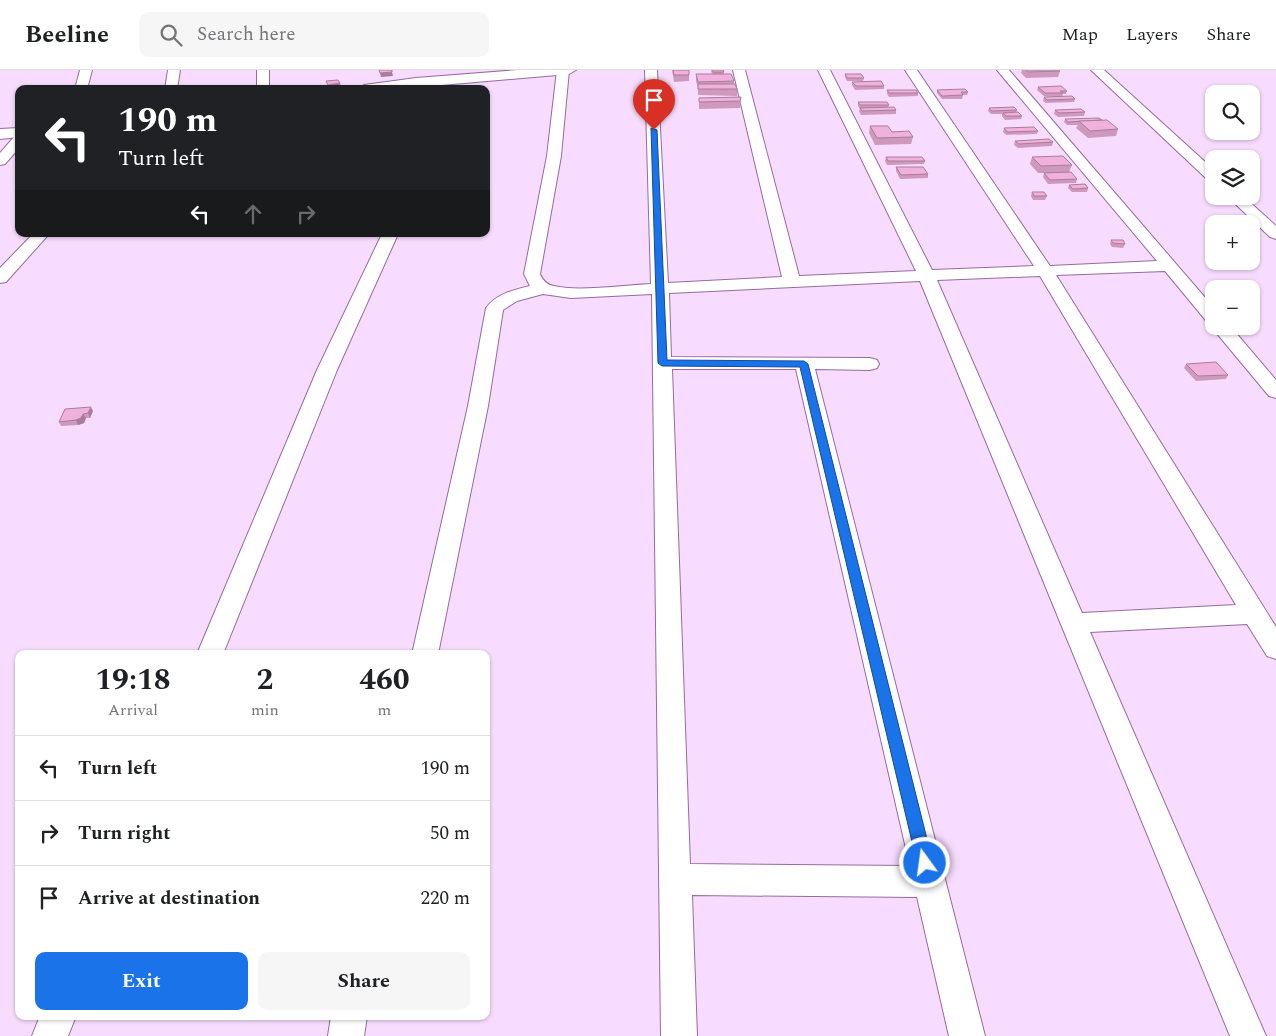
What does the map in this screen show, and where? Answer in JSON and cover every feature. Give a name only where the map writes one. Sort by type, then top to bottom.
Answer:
[{"type":"street","points":[[82,85],[86,70]]},
{"type":"street","points":[[172,85],[174,70]]},
{"type":"street","points":[[262,70],[263,85]]},
{"type":"street","points":[[543,289],[536,285],[532,274],[554,156],[563,70]]},
{"type":"street","points":[[394,85],[483,74],[569,70]]},
{"type":"street","points":[[651,70],[660,289],[679,1036]]},
{"type":"street","points":[[739,70],[792,283]]},
{"type":"street","points":[[824,70],[927,277],[1248,1036]]},
{"type":"street","points":[[911,70],[1046,272],[1276,649]]},
{"type":"street","points":[[1003,70],[1205,310]]},
{"type":"street","points":[[1097,70],[1205,170]]},
{"type":"street","points":[[0,134],[15,132]]},
{"type":"street","points":[[3,168],[15,147]]},
{"type":"street","points":[[1244,205],[1276,234]]},
{"type":"street","points":[[0,278],[38,237]]},
{"type":"street","points":[[212,650],[327,370],[389,237]]},
{"type":"street","points":[[426,650],[478,406],[495,308],[505,300],[527,292],[543,289],[571,293],[1167,266]]},
{"type":"street","points":[[1228,335],[1276,392]]},
{"type":"street","points":[[662,363],[870,364]]},
{"type":"street","points":[[804,364],[967,1036]]},
{"type":"street","points":[[1074,623],[1254,614]]},
{"type":"street","points":[[675,879],[930,882]]},
{"type":"street","points":[[50,1036],[56,1020]]},
{"type":"street","points":[[346,1036],[348,1020]]},
{"type":"building","points":[[379,70],[392,70],[392,72],[380,73]]},
{"type":"building","points":[[673,70],[689,70],[689,75],[674,75]]},
{"type":"building","points":[[713,70],[723,70],[724,72],[713,72]]},
{"type":"building","points":[[1026,70],[1059,70],[1060,71],[1028,72]]},
{"type":"building","points":[[696,74],[731,74],[734,81],[698,82]]},
{"type":"building","points":[[845,74],[861,74],[864,78],[847,78]]},
{"type":"building","points":[[338,80],[340,83],[328,85],[326,81]]},
{"type":"building","points":[[881,81],[884,86],[856,86],[852,82]]},
{"type":"building","points":[[698,84],[735,84],[737,89],[698,89]]},
{"type":"building","points":[[1061,86],[1067,91],[1060,91],[1063,93],[1045,93],[1038,87]]},
{"type":"building","points":[[965,89],[968,92],[961,92],[963,95],[942,96],[937,90]]},
{"type":"building","points":[[887,90],[916,90],[918,93],[889,93]]},
{"type":"building","points":[[1072,96],[1075,99],[1047,100],[1044,97]]},
{"type":"building","points":[[741,97],[740,101],[699,102],[699,98]]},
{"type":"building","points":[[858,102],[887,102],[889,105],[860,105]]},
{"type":"building","points":[[894,107],[896,110],[862,111],[860,108]]},
{"type":"building","points":[[1014,107],[1017,110],[992,111],[989,108]]},
{"type":"building","points":[[1081,109],[1085,112],[1059,113],[1055,110]]},
{"type":"building","points":[[1018,112],[1022,116],[1006,116],[1003,113]]},
{"type":"building","points":[[1099,118],[1102,120],[1068,122],[1065,119]]},
{"type":"building","points":[[1107,120],[1118,129],[1090,131],[1079,121]]},
{"type":"building","points":[[870,126],[888,126],[892,132],[909,131],[913,137],[877,138]]},
{"type":"building","points":[[1034,127],[1038,131],[1007,132],[1004,128]]},
{"type":"building","points":[[1049,139],[1053,142],[1019,144],[1015,141]]},
{"type":"building","points":[[1063,156],[1072,165],[1041,166],[1032,157]]},
{"type":"building","points":[[886,157],[922,157],[925,161],[888,161]]},
{"type":"building","points":[[896,167],[923,167],[928,174],[901,175]]},
{"type":"building","points":[[1071,172],[1077,179],[1050,180],[1044,173]]},
{"type":"building","points":[[1085,184],[1088,188],[1073,189],[1069,185]]},
{"type":"building","points":[[1032,192],[1044,192],[1047,196],[1034,196]]},
{"type":"building","points":[[1111,240],[1123,240],[1125,244],[1113,243]]},
{"type":"building","points":[[1216,362],[1228,375],[1198,376],[1186,364]]},
{"type":"building","points":[[91,407],[88,413],[83,414],[81,418],[59,422],[65,409]]},
{"type":"route","points":[[654,130],[662,363],[804,364],[925,863]]}]
